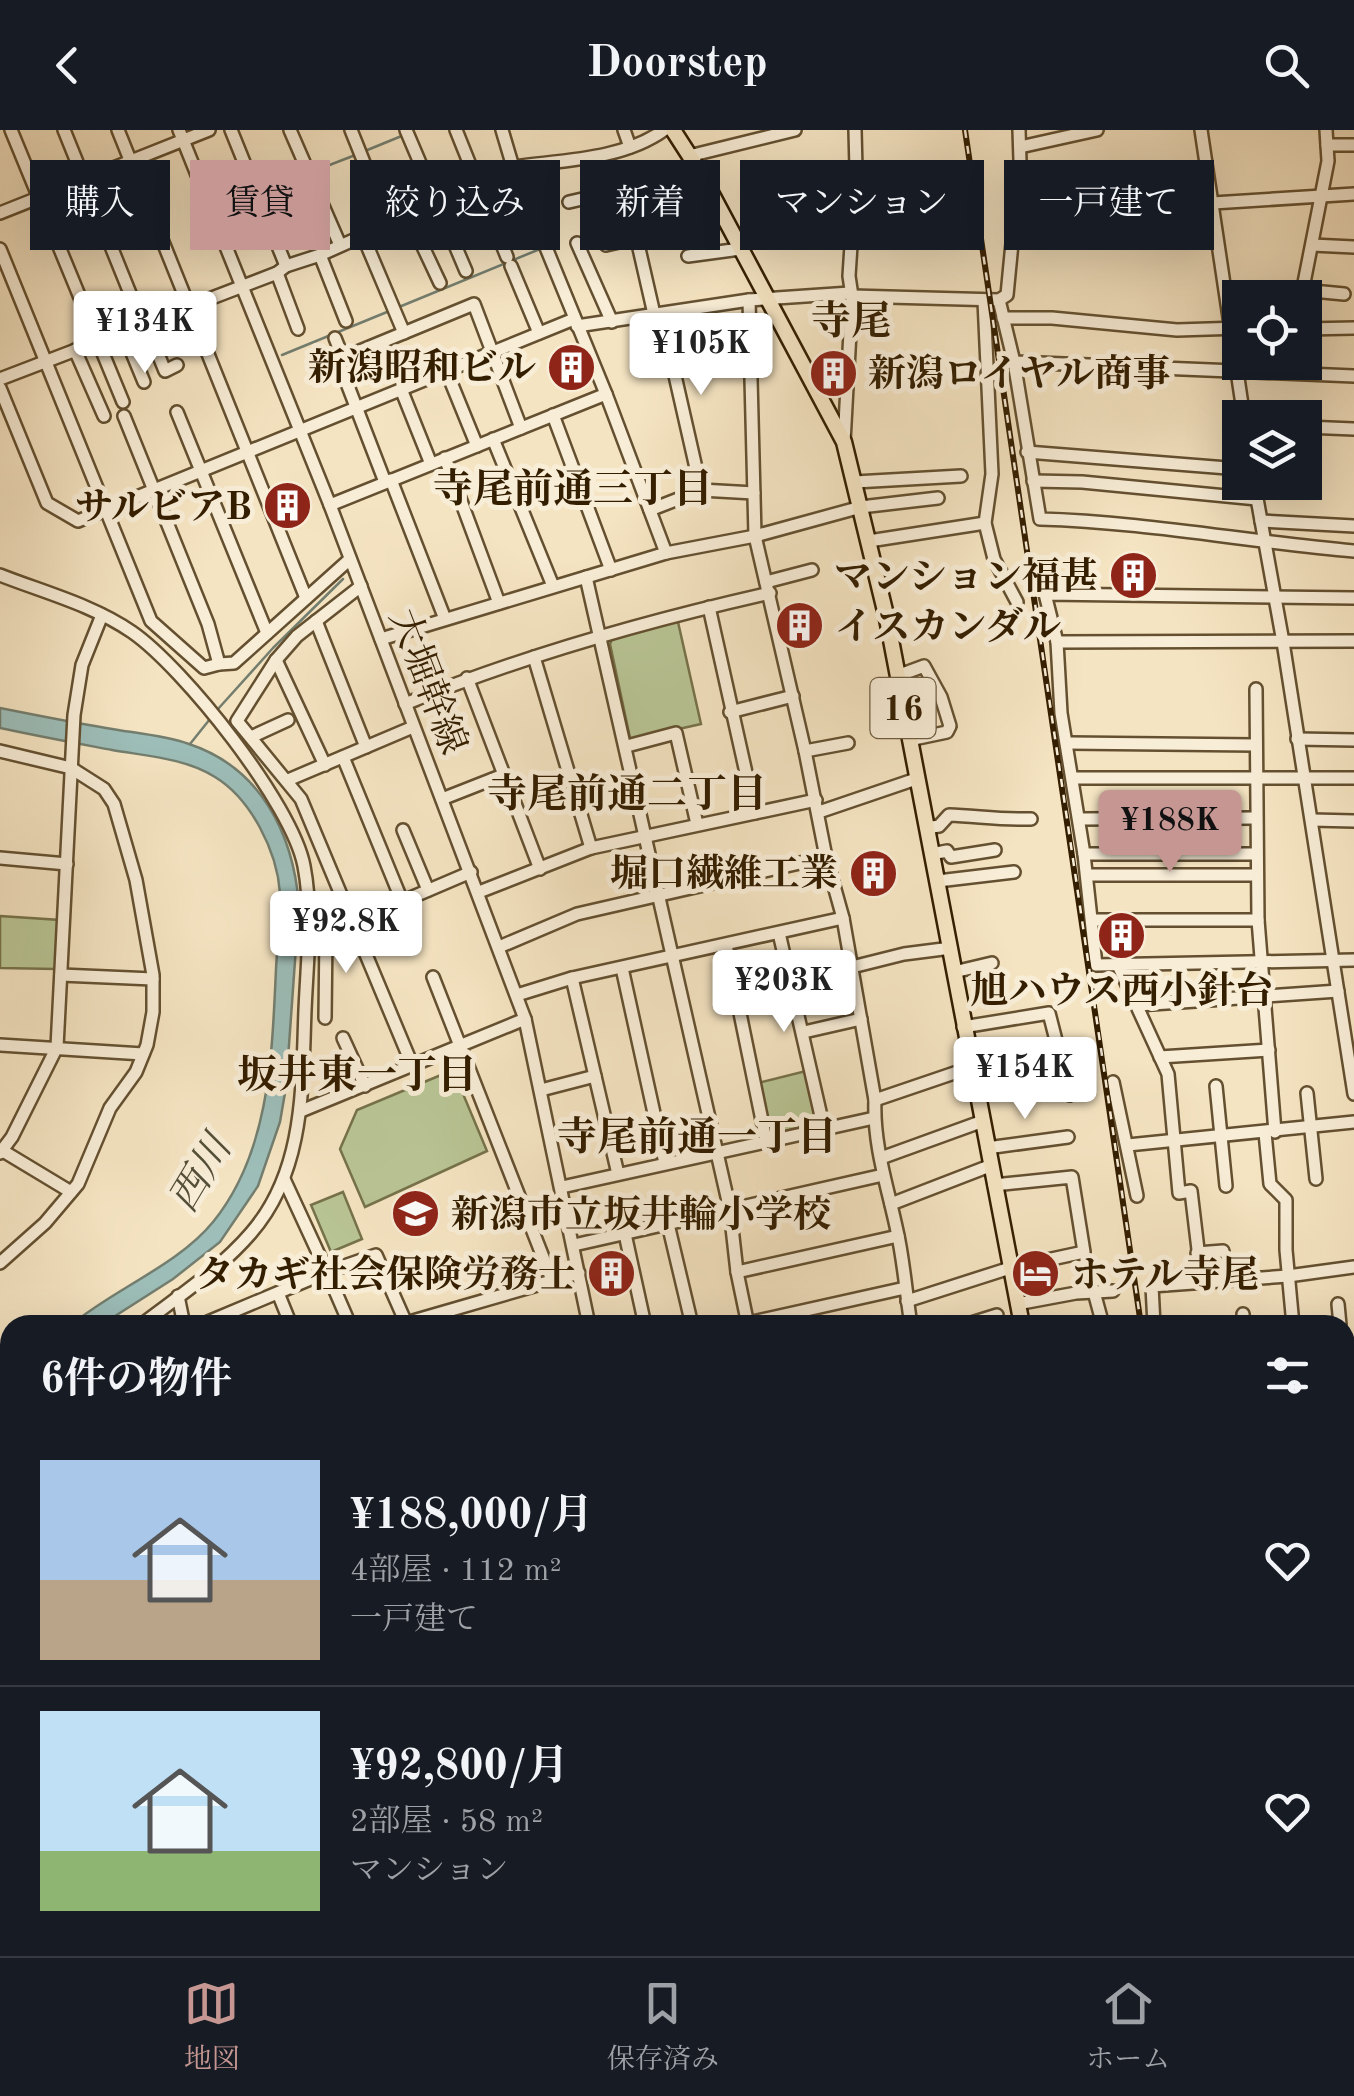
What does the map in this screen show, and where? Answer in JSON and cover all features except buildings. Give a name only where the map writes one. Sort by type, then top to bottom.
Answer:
[{"type":"main road","name":"16","points":[[673,130],[692,160]]},
{"type":"main road","name":"16","points":[[720,210],[740,249]]},
{"type":"main road","name":"16","points":[[741,250],[844,442],[855,482],[938,881],[1020,1315]]},
{"type":"street","points":[[11,130],[30,178]]},
{"type":"street","points":[[64,130],[76,160]]},
{"type":"street","points":[[118,130],[130,160]]},
{"type":"street","points":[[132,160],[181,135],[210,130]]},
{"type":"street","points":[[231,130],[298,329]]},
{"type":"street","points":[[290,130],[340,245]]},
{"type":"street","points":[[351,130],[363,160]]},
{"type":"street","points":[[406,130],[418,160]]},
{"type":"street","points":[[456,130],[467,160]]},
{"type":"street","points":[[502,130],[512,160]]},
{"type":"street","points":[[624,130],[630,147]]},
{"type":"street","points":[[560,162],[630,147],[664,130]]},
{"type":"street","points":[[690,156],[795,130]]},
{"type":"street","points":[[844,442],[855,130]]},
{"type":"street","points":[[1019,130],[1019,160]]},
{"type":"street","points":[[1020,147],[1097,130]]},
{"type":"street","points":[[1201,130],[1206,160]]},
{"type":"street","points":[[1305,280],[1328,161],[1326,130]]},
{"type":"street","name":"大堀幹線","points":[[181,135],[330,505],[525,1019],[587,1315]]},
{"type":"street","points":[[1328,145],[1354,145]]},
{"type":"street","points":[[1214,203],[1354,194]]},
{"type":"street","points":[[569,202],[580,199]]},
{"type":"street","points":[[0,213],[30,201]]},
{"type":"street","points":[[1214,208],[1229,280]]},
{"type":"street","points":[[0,379],[350,241]]},
{"type":"street","points":[[578,243],[612,322]]},
{"type":"street","points":[[1312,245],[1354,247]]},
{"type":"street","points":[[0,249],[6,282],[45,362],[150,621],[204,668],[234,663],[350,559]]},
{"type":"street","points":[[688,256],[740,249]]},
{"type":"street","points":[[60,250],[208,624],[219,664]]},
{"type":"street","points":[[113,250],[164,371],[177,365]]},
{"type":"street","points":[[166,250],[306,598]]},
{"type":"street","points":[[369,250],[404,332]]},
{"type":"street","points":[[425,250],[440,283]]},
{"type":"street","points":[[457,250],[466,271]]},
{"type":"street","points":[[504,250],[540,333]]},
{"type":"street","points":[[547,250],[666,552]]},
{"type":"street","points":[[640,250],[701,490]]},
{"type":"street","points":[[0,388],[47,503],[78,521],[490,352],[576,322],[612,322],[767,298],[851,294],[1000,300],[1007,295],[1012,250]]},
{"type":"street","points":[[320,256],[346,321]]},
{"type":"street","points":[[1322,294],[1344,294]]},
{"type":"street","points":[[749,300],[755,536],[794,696],[826,858],[844,918],[883,1175],[898,1236],[909,1315]]},
{"type":"street","points":[[1000,300],[1040,518],[1112,521],[1266,544],[1354,550]]},
{"type":"street","points":[[984,301],[992,474],[985,522],[994,558],[1016,602]]},
{"type":"street","points":[[444,620],[354,408],[338,360],[474,304],[521,428]]},
{"type":"street","points":[[1003,318],[1052,318],[1177,330],[1222,328]]},
{"type":"street","points":[[1322,329],[1354,328]]},
{"type":"street","points":[[123,331],[144,382]]},
{"type":"street","points":[[335,338],[343,358]]},
{"type":"street","points":[[75,350],[104,416]]},
{"type":"street","points":[[1014,362],[1222,373]]},
{"type":"street","points":[[446,370],[477,446]]},
{"type":"street","points":[[1322,373],[1354,376]]},
{"type":"street","points":[[401,388],[431,464]]},
{"type":"street","points":[[330,505],[606,394]]},
{"type":"street","points":[[177,412],[267,634]]},
{"type":"street","points":[[553,415],[612,570]]},
{"type":"street","points":[[1322,427],[1354,429]]},
{"type":"street","points":[[493,439],[553,586]]},
{"type":"street","points":[[1027,452],[1222,468]]},
{"type":"street","points":[[445,458],[499,603]]},
{"type":"street","points":[[855,482],[961,476]]},
{"type":"street","points":[[1033,481],[1222,496]]},
{"type":"street","points":[[650,510],[701,490],[754,492]]},
{"type":"street","points":[[382,639],[666,552],[755,536],[861,507],[938,498]]},
{"type":"street","points":[[1257,500],[1338,992],[1349,1029],[1354,1094]]},
{"type":"street","points":[[1261,521],[1354,526]]},
{"type":"street","points":[[869,541],[985,522]]},
{"type":"street","points":[[405,704],[467,678],[709,607],[812,570]]},
{"type":"street","points":[[0,575],[102,615],[132,632],[164,659],[277,800],[304,864],[308,904],[300,1111],[284,1180],[253,1231],[219,1265],[154,1315]]},
{"type":"street","points":[[586,577],[730,1210],[746,1315]]},
{"type":"street","points":[[360,586],[297,636],[276,660],[237,722],[301,800],[413,1067]]},
{"type":"street","points":[[1354,598],[1045,594],[1057,642],[1061,713],[1074,778],[1096,965],[1354,960]]},
{"type":"street","points":[[709,607],[755,813]]},
{"type":"street","points":[[72,1192],[2,1152],[57,1047],[74,714],[82,664],[102,615]]},
{"type":"street","points":[[316,621],[366,747]]},
{"type":"street","points":[[1057,642],[1354,640]]},
{"type":"street","points":[[534,658],[590,848]]},
{"type":"street","points":[[276,660],[325,764]]},
{"type":"street","points":[[896,676],[924,666],[941,697],[950,726],[946,732],[909,740]]},
{"type":"street","points":[[467,678],[540,869]]},
{"type":"street","points":[[1256,689],[1256,854],[1269,1050],[1270,1184],[1286,1200],[1293,1315]]},
{"type":"street","points":[[730,712],[794,696]]},
{"type":"street","points":[[251,737],[288,720]]},
{"type":"street","points":[[288,780],[413,726]]},
{"type":"street","points":[[627,746],[676,733],[697,824]]},
{"type":"street","points":[[1297,739],[1354,740]]},
{"type":"street","points":[[805,750],[848,743]]},
{"type":"street","points":[[1068,743],[1254,745]]},
{"type":"street","points":[[0,751],[71,768],[104,788],[114,804],[136,880],[153,978],[153,1012],[143,1054],[136,1072],[110,1108],[85,1170],[45,1223],[0,1264]]},
{"type":"street","points":[[343,757],[402,901]]},
{"type":"street","points":[[442,800],[503,775]]},
{"type":"street","points":[[1074,778],[1354,778]]},
{"type":"street","points":[[479,892],[590,848],[755,813],[817,806],[916,779]]},
{"type":"street","points":[[926,828],[939,826],[948,815],[985,820],[1031,819]]},
{"type":"street","points":[[1078,819],[1256,818]]},
{"type":"street","points":[[1312,820],[1354,821]]},
{"type":"street","points":[[404,830],[428,890]]},
{"type":"street","points":[[931,854],[948,851],[951,857],[995,850]]},
{"type":"street","points":[[1084,854],[1256,854]]},
{"type":"street","points":[[0,858],[67,864]]},
{"type":"street","points":[[499,947],[577,914],[826,858]]},
{"type":"street","points":[[324,1018],[326,934],[471,872]]},
{"type":"street","points":[[938,881],[1014,872]]},
{"type":"street","points":[[1087,875],[1257,875]]},
{"type":"street","points":[[516,995],[572,978],[844,918]]},
{"type":"street","points":[[1092,920],[1258,920]]},
{"type":"street","points":[[780,934],[824,1128]]},
{"type":"street","points":[[726,945],[766,1140]]},
{"type":"street","points":[[852,968],[904,954],[950,948]]},
{"type":"street","points":[[954,972],[992,963]]},
{"type":"street","points":[[1118,964],[1168,1074],[1179,1192],[1191,1191],[1202,1282]]},
{"type":"street","points":[[622,968],[665,1163]]},
{"type":"street","points":[[60,975],[153,978]]},
{"type":"street","points":[[432,976],[552,1280]]},
{"type":"street","points":[[572,978],[618,1174]]},
{"type":"street","points":[[1138,1005],[1338,992]]},
{"type":"street","points":[[963,1027],[1048,1012],[1070,1095]]},
{"type":"street","points":[[300,1111],[525,1019]]},
{"type":"street","points":[[804,1032],[861,1019]]},
{"type":"street","points":[[342,1038],[365,1086]]},
{"type":"street","points":[[0,1046],[143,1054]]},
{"type":"street","points":[[1160,1057],[1269,1050]]},
{"type":"street","points":[[874,1100],[972,1067]]},
{"type":"street","points":[[541,1090],[595,1076]]},
{"type":"street","points":[[1113,1082],[1137,1196]]},
{"type":"street","points":[[1216,1086],[1226,1186]]},
{"type":"street","points":[[1307,1093],[1316,1179]]},
{"type":"street","points":[[562,1187],[874,1118]]},
{"type":"street","points":[[881,1158],[983,1120]]},
{"type":"street","points":[[1128,1145],[1354,1122]]},
{"type":"street","points":[[987,1148],[1068,1137]]},
{"type":"street","points":[[890,1204],[992,1164]]},
{"type":"street","points":[[574,1245],[883,1175]]},
{"type":"street","points":[[795,1315],[906,1294],[1084,1252],[1072,1177],[994,1185]]},
{"type":"street","points":[[284,1180],[346,1315]]},
{"type":"street","points":[[668,1224],[690,1315]]},
{"type":"street","points":[[624,1234],[643,1315]]},
{"type":"street","points":[[737,1272],[898,1236]]},
{"type":"street","points":[[1196,1253],[1223,1251]]},
{"type":"street","points":[[242,1315],[278,1293],[376,1255],[399,1315]]},
{"type":"street","points":[[1153,1315],[1152,1286],[1354,1267]]},
{"type":"street","points":[[433,1315],[580,1273]]},
{"type":"street","points":[[1017,1304],[1113,1291]]},
{"type":"street","points":[[1094,1292],[1100,1315]]},
{"type":"street","points":[[278,1293],[287,1315]]},
{"type":"street","points":[[178,1296],[182,1315]]},
{"type":"street","points":[[1338,1304],[1339,1315]]},
{"type":"green space","points":[[678,622],[701,724],[630,738],[610,644],[612,639]]},
{"type":"green space","points":[[0,916],[60,920],[55,969],[0,968]]},
{"type":"green space","points":[[453,1070],[487,1151],[365,1207],[340,1149],[357,1110]]},
{"type":"green space","points":[[806,1071],[818,1123],[770,1135],[758,1083]]},
{"type":"green space","points":[[343,1192],[362,1239],[331,1252],[311,1205]]},
{"type":"water","points":[[0,708],[169,738],[214,755],[236,769],[269,806],[281,829],[296,878],[299,905],[286,1087],[280,1122],[258,1186],[220,1242],[173,1279],[117,1315],[85,1315],[199,1237],[232,1195],[246,1165],[257,1134],[269,1068],[280,911],[278,877],[268,844],[251,812],[215,777],[165,759],[0,728]]},
{"type":"waterway","points":[[508,130],[517,160]]},
{"type":"waterway","points":[[365,151],[404,135]]},
{"type":"waterway","points":[[330,165],[358,154]]},
{"type":"waterway","points":[[399,307],[538,250]]},
{"type":"waterway","points":[[554,250],[582,320]]},
{"type":"waterway","points":[[282,355],[387,312]]},
{"type":"waterway","points":[[218,709],[343,579]]},
{"type":"waterway","points":[[190,744],[210,719]]},
{"type":"railway","points":[[965,130],[1140,1315]]},
{"type":"place","name":"新潟昭和ビル","points":[[571,367]]},
{"type":"place","name":"新潟ロイヤル商事","points":[[833,373]]},
{"type":"place","name":"サルビアB","points":[[287,506]]},
{"type":"place","name":"マンション福甚","points":[[1133,576]]},
{"type":"place","name":"イスカンダル","points":[[800,626]]},
{"type":"place","name":"堀口繊維工業","points":[[873,873]]},
{"type":"place","name":"旭ハウス西小針台","points":[[1122,936]]},
{"type":"place","name":"新潟市立坂井輪小学校","points":[[416,1214]]},
{"type":"place","name":"タカギ社会保険労務士","points":[[611,1274]]},
{"type":"place","name":"ホテル寺尾","points":[[1036,1274]]},
{"type":"district","name":"寺尾","points":[[851,320]]},
{"type":"district","name":"寺尾前通三丁目","points":[[573,488]]},
{"type":"district","name":"寺尾前通二丁目","points":[[627,793]]},
{"type":"district","name":"坂井東一丁目","points":[[357,1074]]},
{"type":"district","name":"寺尾前通一丁目","points":[[697,1136]]},
{"type":"water label","name":"西川","points":[[199,1173]]}]
